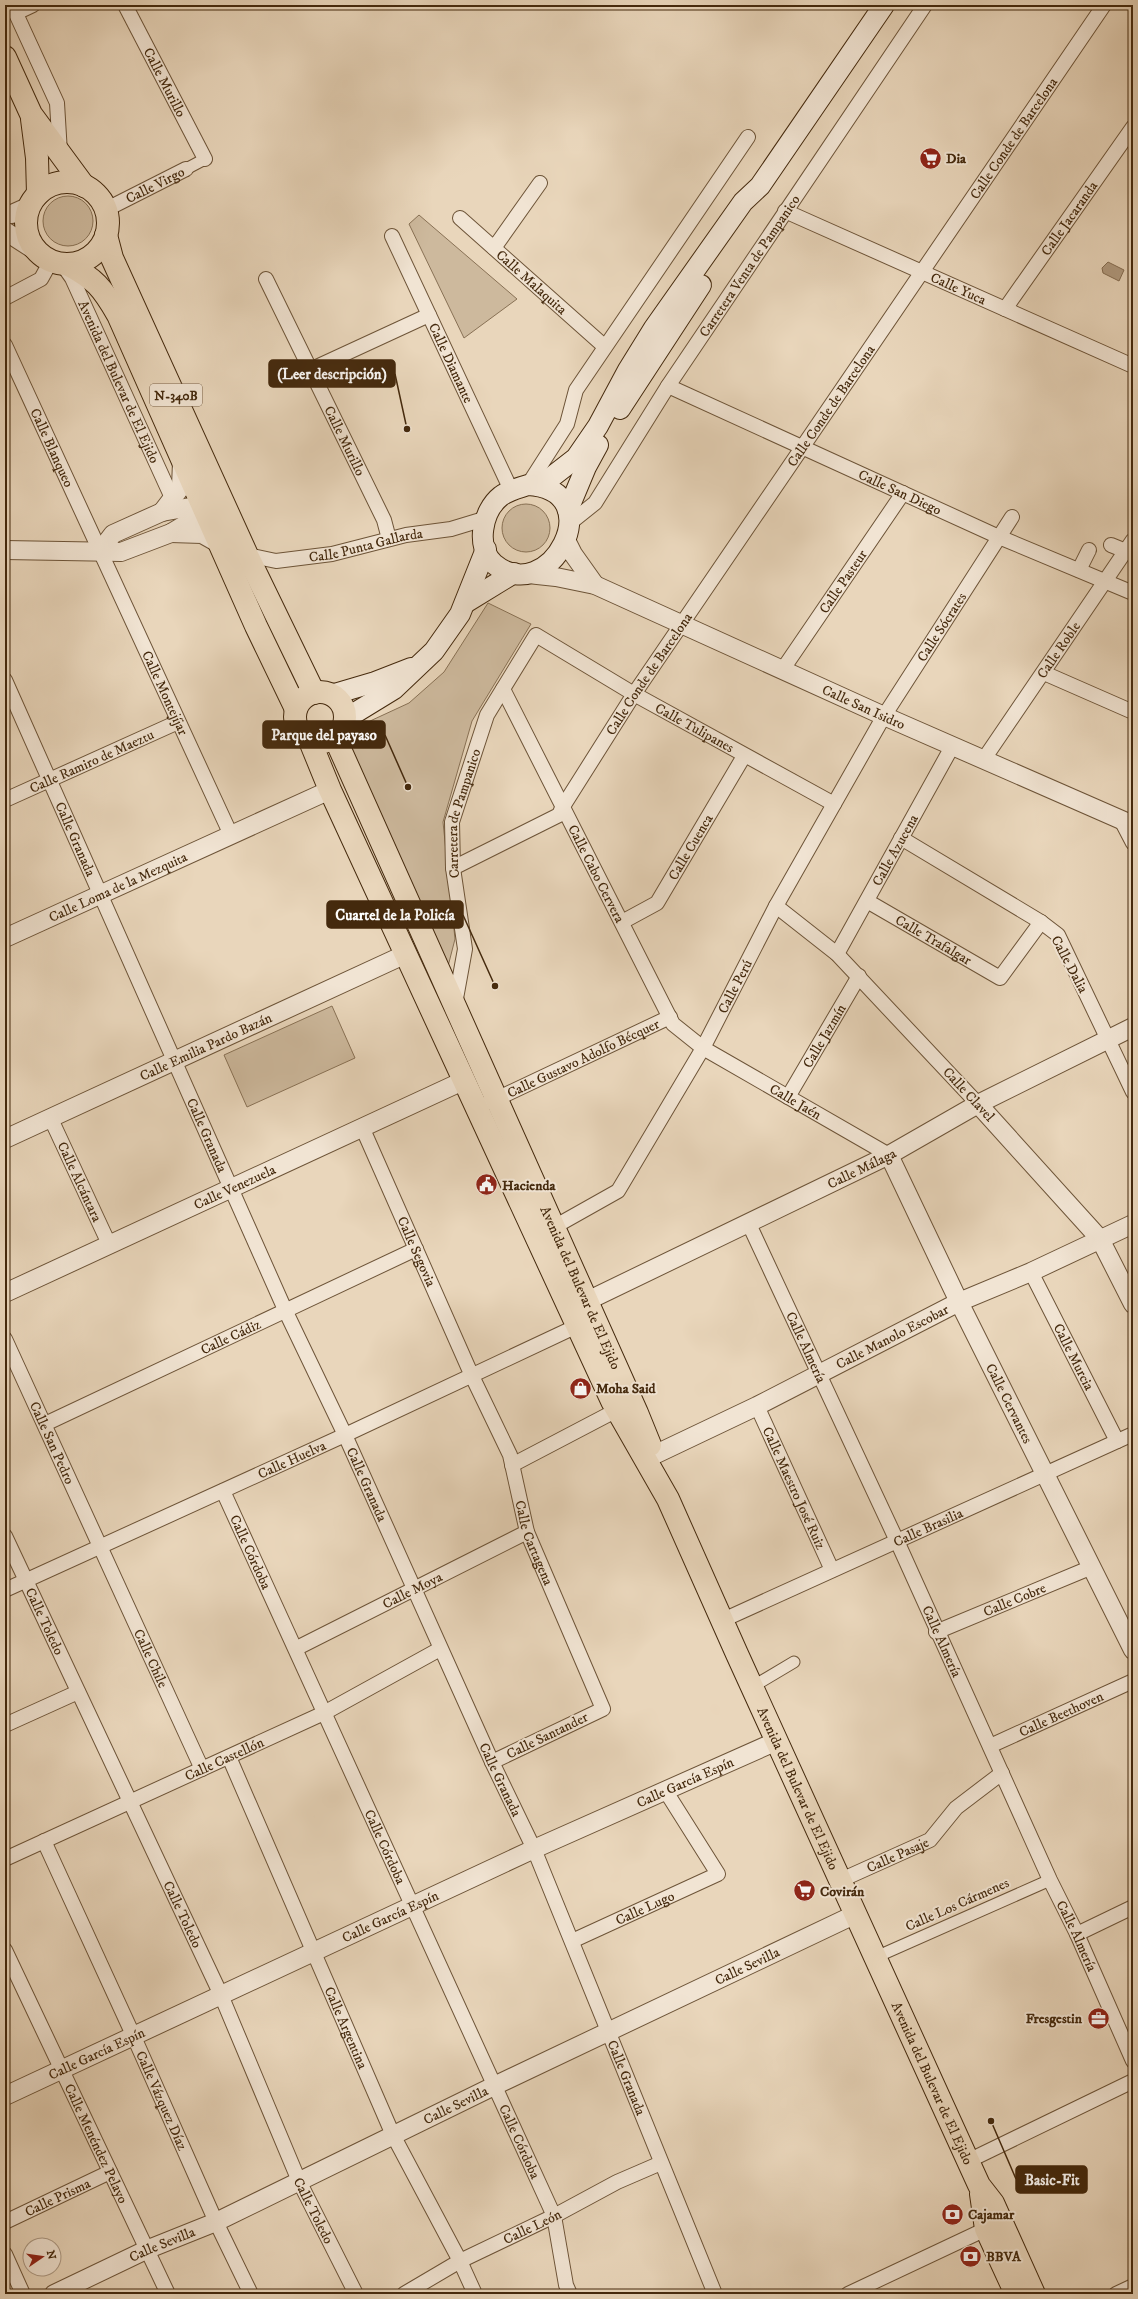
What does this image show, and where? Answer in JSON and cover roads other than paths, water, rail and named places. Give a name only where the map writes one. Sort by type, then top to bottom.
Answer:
[{"type":"main road","name":"Carretera Venta de Pampanico","points":[[526,487],[576,458],[598,426],[628,370],[654,328],[743,202],[760,186],[884,5]]},
{"type":"main road","name":"N-340B","points":[[5,57],[31,114],[84,186],[97,196],[105,210],[108,227],[106,235]]},
{"type":"main road","name":"N-340B","points":[[31,114],[37,158],[34,200],[26,215],[27,234],[54,260]]},
{"type":"main road","points":[[34,200],[55,184],[75,183],[84,186]]},
{"type":"main road","name":"Carretera Venta de Pampanico","points":[[568,524],[586,467],[600,440],[751,209],[760,186]]},
{"type":"main road","points":[[54,260],[77,263],[95,253],[106,235]]},
{"type":"main road","name":"Avenida del Bulevar de El Ejido","points":[[106,235],[112,258],[247,555],[323,694],[342,705],[340,728],[454,1007],[487,1103],[577,1326],[617,1410],[668,1499],[979,2185],[993,2202],[1026,2290]]},
{"type":"main road","name":"Avenida del Bulevar de El Ejido","points":[[54,260],[94,280],[105,292],[118,315],[218,543],[296,709],[296,724],[304,737],[310,741],[330,790],[465,1080],[487,1103],[554,1227],[637,1413],[654,1455],[668,1499]]},
{"type":"main road","points":[[465,603],[521,574],[551,562],[568,524],[560,497],[551,490],[526,487],[500,497],[484,519],[483,537],[486,549],[493,562],[502,570],[521,574]]},
{"type":"main road","points":[[310,741],[323,742],[394,689],[434,650],[460,614],[486,549]]},
{"type":"main road","points":[[296,709],[300,702],[323,694],[375,682],[418,665]]},
{"type":"main road","name":"Avenida del Bulevar de El Ejido","points":[[979,2185],[986,2229],[1026,2290]]},
{"type":"street","points":[[33,5],[14,9],[57,103],[60,155]]},
{"type":"street","name":"Calle Murillo","points":[[125,5],[205,159]]},
{"type":"street","name":"Carretera Venta de Pampanico","points":[[568,524],[595,503],[668,386],[924,5]]},
{"type":"street","name":"Calle Conde de Barcelona","points":[[453,868],[560,814],[562,808],[634,694],[1104,5]]},
{"type":"street","name":"Calle Jacaranda","points":[[1005,309],[1133,127]]},
{"type":"street","points":[[526,487],[568,424],[576,390],[604,346],[748,137]]},
{"type":"street","name":"Calle Virgo","points":[[105,210],[205,159]]},
{"type":"street","points":[[494,248],[540,183]]},
{"type":"street","points":[[5,214],[12,214],[34,200]]},
{"type":"street","name":"Calle Yuca","points":[[785,211],[921,273],[1133,366]]},
{"type":"street","name":"Calle Malaquita","points":[[460,218],[604,346]]},
{"type":"street","points":[[5,231],[54,260],[41,279],[5,298]]},
{"type":"street","name":"Calle Diamante","points":[[392,236],[429,315],[526,487]]},
{"type":"street","name":"Avenida del Bulevar de El Ejido","points":[[54,260],[72,278],[168,506]]},
{"type":"street","name":"Calle Murillo","points":[[266,279],[312,369],[384,520],[389,539]]},
{"type":"street","points":[[312,369],[429,315]]},
{"type":"street","name":"Calle Blanqueo","points":[[5,345],[100,550]]},
{"type":"street","name":"Calle San Diego","points":[[668,386],[803,446],[999,537],[1106,581],[1132,590]]},
{"type":"street","name":"Avenida del Bulevar de El Ejido","points":[[182,410],[185,435],[206,486],[206,494],[202,507],[212,511],[220,518],[233,541],[247,555]]},
{"type":"street","points":[[100,550],[113,534],[168,506],[181,487],[182,462]]},
{"type":"street","name":"Calle Pasteur","points":[[783,669],[903,493]]},
{"type":"street","points":[[168,506],[176,508],[202,507]]},
{"type":"street","points":[[5,550],[100,550],[121,552],[171,533],[194,518],[202,507]]},
{"type":"street","name":"Calle Sócrates","points":[[884,716],[1012,517]]},
{"type":"street","name":"Calle Punta Gallarda","points":[[247,555],[276,561],[332,554],[406,535],[451,529],[484,519]]},
{"type":"street","name":"Calle San Isidro","points":[[568,524],[572,554],[595,585]]},
{"type":"street","points":[[171,533],[202,534],[218,543]]},
{"type":"street","points":[[1111,546],[1131,549]]},
{"type":"street","name":"Calle Roble","points":[[984,759],[1106,581],[1131,549]]},
{"type":"street","name":"Calle Montejíjar","points":[[100,550],[178,722],[232,835]]},
{"type":"street","points":[[1079,570],[1089,550]]},
{"type":"street","name":"Calle San Isidro","points":[[521,574],[556,577],[595,585],[884,716],[953,745],[1127,823]]},
{"type":"street","name":"Calle Tulipanes","points":[[536,635],[634,694],[744,756],[834,804]]},
{"type":"street","name":"Carretera de Pampanico","points":[[454,1007],[465,949],[453,868],[452,822],[487,715],[536,635]]},
{"type":"street","points":[[1044,673],[1133,712]]},
{"type":"street","name":"Calle Granada","points":[[5,680],[176,1061],[286,1312],[345,1435],[440,1649],[534,1849],[715,2294]]},
{"type":"street","name":"Calle Cabo Cervera","points":[[503,689],[562,808],[622,922],[673,1024],[703,1048]]},
{"type":"street","name":"Calle Perú","points":[[554,1227],[618,1191],[703,1048],[776,906],[884,716]]},
{"type":"street","name":"Calle Ramiro de Maeztu","points":[[5,800],[178,722]]},
{"type":"street","name":"Calle Azucena","points":[[837,954],[953,745]]},
{"type":"street","name":"Calle Cuenca","points":[[622,922],[657,903],[744,756]]},
{"type":"street","name":"Calle Loma de la Mezquita","points":[[5,938],[330,790]]},
{"type":"street","points":[[1127,823],[1133,843]]},
{"type":"street","name":"Calle Dalia","points":[[901,838],[1041,922],[1058,935],[1133,1092]]},
{"type":"street","name":"Calle Trafalgar","points":[[867,901],[1000,978],[1041,922]]},
{"type":"street","name":"Calle Clavel","points":[[776,906],[837,954],[859,976],[978,1104],[1100,1239],[1133,1304]]},
{"type":"street","name":"Calle Emilia Pardo Bazán","points":[[5,1139],[406,954]]},
{"type":"street","name":"Calle Jazmín","points":[[788,1097],[859,976]]},
{"type":"street","name":"Calle Gustavo Adolfo Bécquer","points":[[487,1103],[670,1017]]},
{"type":"street","name":"Calle Málaga","points":[[587,1301],[889,1155],[978,1104],[1133,1028]]},
{"type":"street","name":"Calle Jaén","points":[[703,1048],[889,1155]]},
{"type":"street","name":"Calle Venezuela","points":[[5,1293],[465,1080]]},
{"type":"street","name":"Calle Alcántara","points":[[51,1119],[109,1244]]},
{"type":"street","name":"Calle Segovia","points":[[362,1127],[472,1376]]},
{"type":"street","name":"Calle Cervantes","points":[[889,1155],[959,1302],[1133,1650]]},
{"type":"street","name":"Calle Almería","points":[[748,1222],[819,1372],[1050,1880],[1077,1934],[1133,2061]]},
{"type":"street","name":"Calle Manolo Escobar","points":[[654,1455],[757,1406],[819,1372],[959,1302],[1031,1272],[1100,1239],[1130,1229]]},
{"type":"street","name":"Calle Cádiz","points":[[45,1424],[286,1312],[416,1249]]},
{"type":"street","name":"Calle Murcia","points":[[1031,1272],[1117,1441]]},
{"type":"street","name":"Calle Huelva","points":[[5,1590],[224,1491],[577,1326]]},
{"type":"street","name":"Calle San Pedro","points":[[5,1339],[102,1547]]},
{"type":"street","name":"Calle Cartagena","points":[[472,1376],[510,1454],[527,1532],[603,1709]]},
{"type":"street","name":"Avenida del Bulevar de El Ejido","points":[[601,1377],[630,1416],[654,1455]]},
{"type":"street","name":"Calle Maestro José Ruiz","points":[[757,1406],[832,1570]]},
{"type":"street","points":[[512,1464],[617,1410]]},
{"type":"street","name":"Calle Brasilia","points":[[723,1620],[1133,1434]]},
{"type":"street","name":"Calle Córdoba","points":[[224,1491],[297,1648],[324,1713],[411,1907],[554,2216],[566,2285],[570,2294]]},
{"type":"street","name":"Calle Moya","points":[[297,1648],[413,1588],[527,1532]]},
{"type":"street","name":"Calle Toledo","points":[[5,1536],[221,1995],[299,2181],[356,2294]]},
{"type":"street","name":"Calle Chile","points":[[102,1547],[202,1769]]},
{"type":"street","name":"Calle Cobre","points":[[936,1632],[1092,1568]]},
{"type":"street","name":"Calle Castellón","points":[[5,1860],[324,1713],[440,1649]]},
{"type":"street","points":[[752,1687],[794,1662]]},
{"type":"street","name":"Calle Beethoven","points":[[990,1746],[1133,1680]]},
{"type":"street","points":[[5,1725],[78,1692]]},
{"type":"street","name":"Calle Santander","points":[[492,1762],[603,1709]]},
{"type":"street","name":"Calle García Espín","points":[[5,2096],[134,2037],[314,1950],[411,1907],[534,1849],[777,1741]]},
{"type":"street","name":"Calle Argentina","points":[[229,1757],[393,2135],[460,2261],[475,2294]]},
{"type":"street","name":"Calle Pasaje","points":[[841,1880],[930,1840],[956,1808],[1002,1773]]},
{"type":"street","name":"Calle Lugo","points":[[572,1941],[718,1874],[665,1790]]},
{"type":"street","name":"Calle Vázquez Díaz","points":[[44,1841],[134,2037],[216,2222],[251,2294]]},
{"type":"street","name":"Calle Los Cármenes","points":[[876,1957],[1050,1880]]},
{"type":"street","points":[[1077,1934],[1133,1907]]},
{"type":"street","name":"Calle Sevilla","points":[[54,2294],[146,2250],[216,2222],[494,2086],[609,2033],[856,1914]]},
{"type":"street","name":"Calle Menéndez Pelayo","points":[[5,1950],[168,2294]]},
{"type":"street","points":[[968,2161],[1133,2081]]},
{"type":"street","name":"Calle León","points":[[404,2294],[460,2261],[554,2216],[617,2182],[662,2163]]},
{"type":"street","name":"Calle Prisma","points":[[5,2222],[110,2172]]},
{"type":"street","points":[[848,2294],[986,2229]]},
{"type":"street","points":[[5,2254],[23,2294]]},
{"type":"street","points":[[1116,2294],[1133,2286]]},
{"type":"place","name":"Dia","points":[[930,158]]},
{"type":"place","name":"(Leer descripción)","points":[[407,429]]},
{"type":"place","name":"Parque del payaso","points":[[408,787]]},
{"type":"place","name":"Cuartel de la Policía","points":[[495,986]]},
{"type":"place","name":"Hacienda","points":[[486,1185]]},
{"type":"place","name":"Moha Said","points":[[580,1388]]},
{"type":"place","name":"Covirán","points":[[804,1891]]},
{"type":"place","name":"Fresgestin","points":[[1098,2018]]},
{"type":"place","name":"Basic-Fit","points":[[991,2121]]},
{"type":"place","name":"Cajamar","points":[[953,2214]]},
{"type":"place","name":"BBVA","points":[[970,2256]]}]
